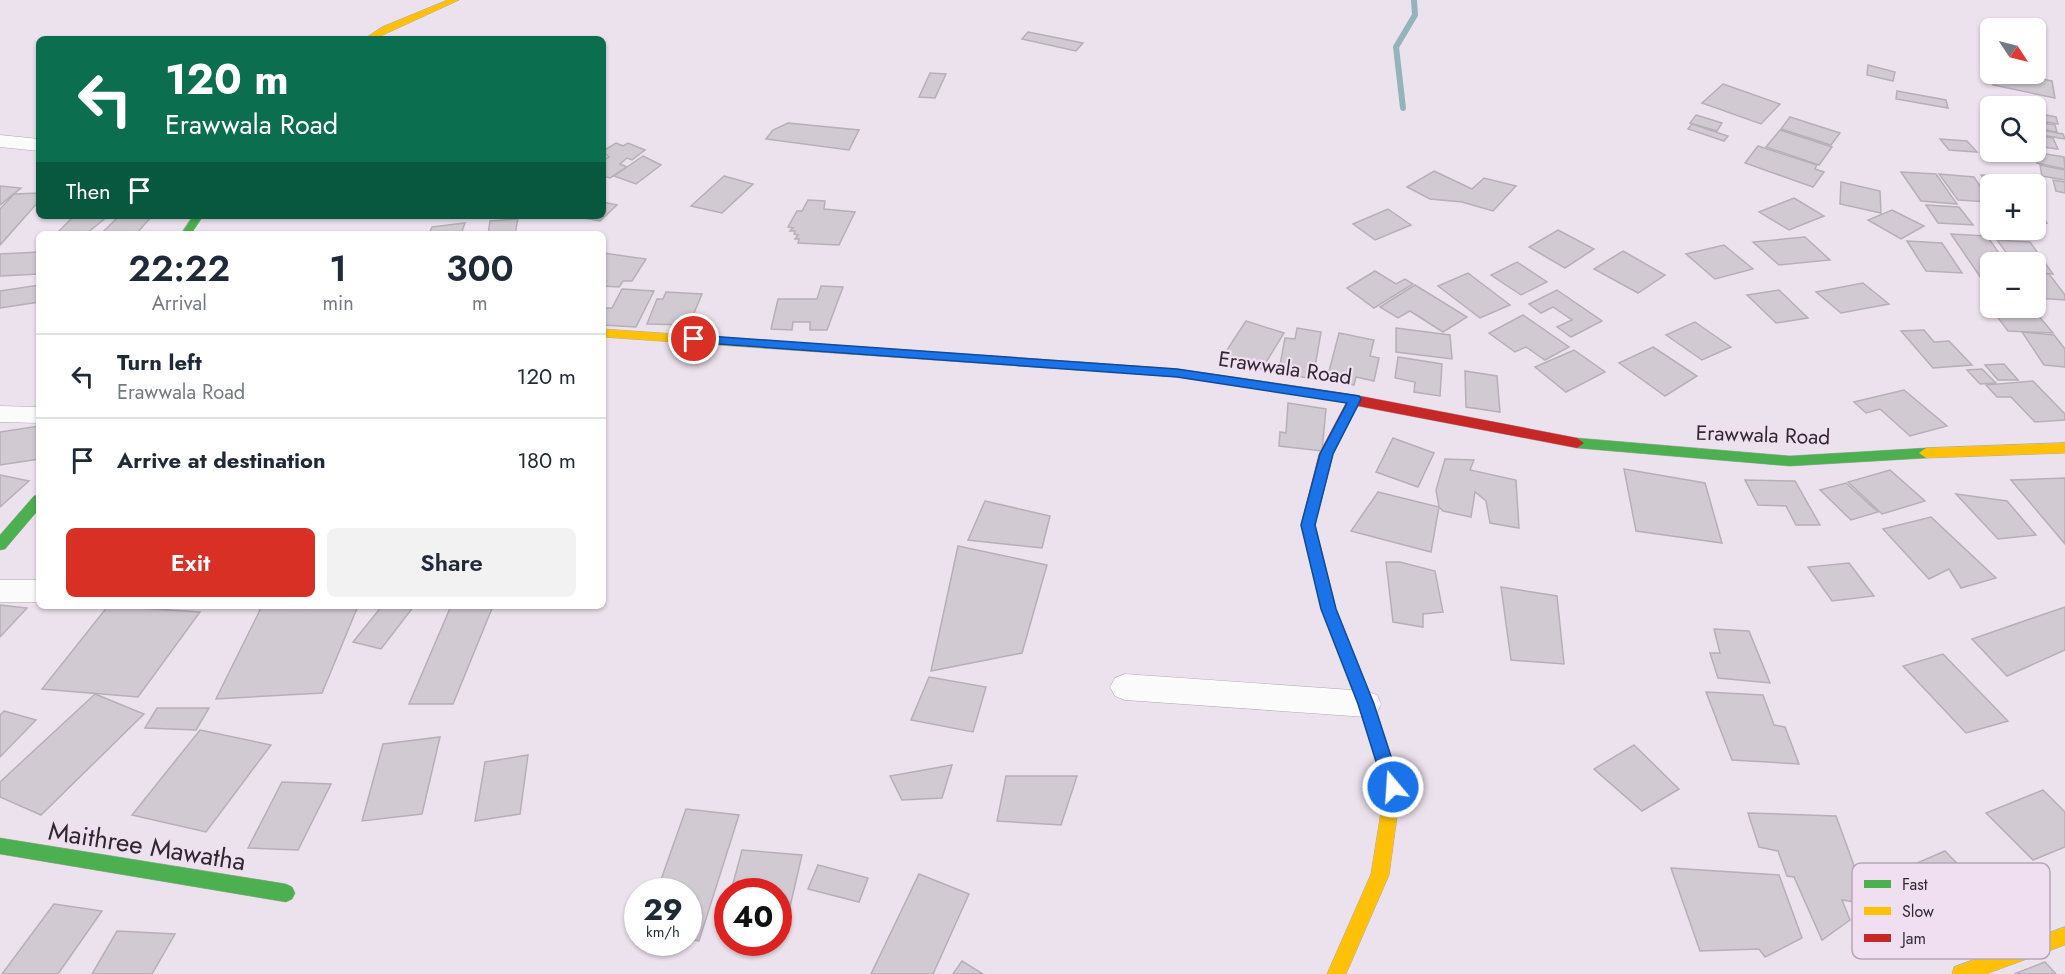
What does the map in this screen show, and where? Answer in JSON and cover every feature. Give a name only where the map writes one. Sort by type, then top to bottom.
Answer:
[{"type":"street","points":[[373,36],[455,0]]},
{"type":"street","points":[[0,141],[36,145]]},
{"type":"street","name":"Erawwala Road","points":[[606,333],[1177,373],[1355,399],[1594,446],[1790,461],[2012,448],[2065,448]]},
{"type":"street","points":[[1336,974],[1380,875],[1393,787],[1366,704],[1329,609],[1308,525],[1326,454],[1355,399]]},
{"type":"street","points":[[0,414],[36,416]]},
{"type":"street","points":[[0,545],[36,503]]},
{"type":"street","points":[[0,591],[36,591]]},
{"type":"street","points":[[1125,687],[1366,704]]},
{"type":"street","name":"Maithree Mawatha","points":[[0,846],[286,893]]},
{"type":"street","points":[[2050,941],[2065,936]]},
{"type":"street","points":[[1961,974],[2002,959]]},
{"type":"building","points":[[1028,32],[1083,43],[1076,51],[1022,39]]},
{"type":"building","points":[[1868,65],[1895,72],[1893,81],[1867,75]]},
{"type":"building","points":[[930,73],[946,74],[935,98],[919,97]]},
{"type":"building","points":[[2046,80],[2052,81],[2055,98],[2046,96],[1993,85],[2046,84]]},
{"type":"building","points":[[1723,84],[1780,104],[1761,124],[1702,103]]},
{"type":"building","points":[[1897,91],[1946,100],[1948,108],[1896,99]]},
{"type":"building","points":[[1696,115],[1722,123],[1717,131],[1690,123]]},
{"type":"building","points":[[2046,115],[2056,117],[2058,124],[2046,122]]},
{"type":"building","points":[[1790,117],[1840,133],[1831,145],[1781,129]]},
{"type":"building","points":[[788,123],[859,130],[849,150],[766,139],[773,130]]},
{"type":"building","points":[[1692,124],[1728,136],[1724,141],[1688,129]]},
{"type":"building","points":[[2046,124],[2055,125],[2057,132],[2046,130]]},
{"type":"building","points":[[1780,130],[1832,147],[1819,165],[1766,147]]},
{"type":"building","points":[[2046,131],[2063,134],[2065,139],[2046,136]]},
{"type":"building","points":[[2046,137],[2053,138],[2058,149],[2046,147]]},
{"type":"building","points":[[1940,139],[1967,141],[1977,152],[1949,150]]},
{"type":"building","points":[[616,143],[623,146],[628,143],[645,150],[632,160],[627,158],[620,164],[627,167],[610,178],[606,177],[606,158],[609,157],[606,149]]},
{"type":"building","points":[[1758,146],[1817,165],[1815,169],[1824,172],[1813,187],[1745,163]]},
{"type":"building","points":[[2046,154],[2064,157],[2065,169],[2037,163],[2046,162]]},
{"type":"building","points":[[643,156],[661,165],[636,184],[614,176]]},
{"type":"building","points":[[2040,165],[2065,170],[2065,180],[2046,177],[2046,174],[2042,174]]},
{"type":"building","points":[[1434,171],[1472,189],[1484,178],[1516,186],[1493,211],[1462,202],[1430,199],[1407,187]]},
{"type":"building","points":[[1901,172],[1936,174],[1957,204],[1921,201]]},
{"type":"building","points":[[1939,174],[1974,177],[1980,186],[1980,201],[1958,200]]},
{"type":"building","points":[[724,176],[753,184],[722,213],[691,206]]},
{"type":"building","points":[[2053,180],[2065,182],[2065,193],[2056,191]]},
{"type":"building","points":[[1841,182],[1880,191],[1881,213],[1840,204]]},
{"type":"building","points":[[0,186],[21,188],[0,205]]},
{"type":"building","points":[[36,193],[36,204],[0,245],[0,209],[14,194]]},
{"type":"building","points":[[1794,198],[1824,216],[1789,230],[1759,212]]},
{"type":"building","points":[[808,200],[825,201],[824,209],[855,212],[839,245],[798,243],[799,239],[795,239],[798,235],[794,234],[795,231],[790,231],[793,228],[788,227],[797,211],[802,211]]},
{"type":"building","points":[[606,203],[617,205],[606,215]]},
{"type":"building","points":[[1926,205],[1959,207],[1973,225],[1938,223]]},
{"type":"building","points":[[1388,209],[1411,225],[1375,240],[1353,224]]},
{"type":"building","points":[[1892,210],[1924,226],[1901,239],[1868,220]]},
{"type":"building","points":[[71,219],[104,219],[90,231],[59,231]]},
{"type":"building","points":[[116,219],[149,219],[139,231],[104,231]]},
{"type":"building","points":[[518,219],[516,231],[488,231],[490,221]]},
{"type":"building","points":[[465,223],[462,231],[430,231],[432,227]]},
{"type":"building","points":[[1558,230],[1594,249],[1565,268],[1529,247]]},
{"type":"building","points":[[1951,234],[1980,236],[1980,240],[1990,240],[1998,252],[1980,252],[1980,277]]},
{"type":"building","points":[[1805,237],[1830,260],[1779,265],[1753,242]]},
{"type":"building","points":[[1997,240],[2030,242],[2037,252],[2006,252]]},
{"type":"building","points":[[1907,241],[1942,243],[1962,273],[1926,271]]},
{"type":"building","points":[[1724,245],[1753,269],[1715,279],[1686,254]]},
{"type":"building","points":[[1623,251],[1665,275],[1638,293],[1594,269]]},
{"type":"building","points":[[36,252],[36,274],[0,276],[0,254]]},
{"type":"building","points":[[606,253],[646,259],[632,281],[623,281],[619,287],[606,286]]},
{"type":"building","points":[[1517,262],[1547,282],[1521,295],[1491,275]]},
{"type":"building","points":[[2046,264],[2053,274],[2046,273]]},
{"type":"building","points":[[1375,271],[1396,284],[1405,279],[1413,284],[1374,308],[1347,288]]},
{"type":"building","points":[[1468,273],[1510,305],[1480,318],[1438,286]]},
{"type":"building","points":[[2046,274],[2049,274],[2065,295],[2065,300],[2046,299]]},
{"type":"building","points":[[1863,283],[1889,304],[1841,313],[1816,292]]},
{"type":"building","points":[[36,285],[36,302],[0,308],[0,291]]},
{"type":"building","points":[[1415,285],[1467,317],[1443,332],[1410,311],[1398,318],[1380,307]]},
{"type":"building","points":[[821,286],[843,287],[827,330],[810,330],[810,322],[793,322],[792,330],[771,329],[778,299],[817,299]]},
{"type":"building","points":[[622,289],[654,291],[636,327],[606,325],[606,308],[612,308]]},
{"type":"building","points":[[1557,290],[1602,321],[1571,337],[1557,327],[1572,320],[1553,307],[1541,313],[1529,304]]},
{"type":"building","points":[[1779,290],[1808,318],[1776,323],[1747,295]]},
{"type":"building","points":[[666,292],[702,294],[689,325],[647,324],[657,299],[663,299]]},
{"type":"building","points":[[1523,315],[1569,347],[1545,360],[1526,347],[1515,352],[1489,333]]},
{"type":"building","points":[[1998,318],[2040,318],[2053,333],[2008,331]]},
{"type":"building","points":[[1246,321],[1284,333],[1262,369],[1223,356]]},
{"type":"building","points":[[1695,322],[1731,347],[1702,360],[1666,335]]},
{"type":"building","points":[[1297,328],[1321,332],[1313,379],[1285,374],[1287,366],[1280,365],[1285,338],[1295,339]]},
{"type":"building","points":[[1396,328],[1450,335],[1452,359],[1396,352]]},
{"type":"building","points":[[1924,330],[1934,342],[1949,341],[1972,365],[1933,368],[1901,331]]},
{"type":"building","points":[[2022,332],[2054,335],[2065,349],[2065,367],[2044,365]]},
{"type":"building","points":[[1339,333],[1374,340],[1370,356],[1379,358],[1374,381],[1356,377],[1354,385],[1327,379]]},
{"type":"building","points":[[1653,347],[1697,376],[1665,396],[1619,363]]},
{"type":"building","points":[[1574,350],[1605,372],[1566,392],[1535,367]]},
{"type":"building","points":[[1398,357],[1442,364],[1440,396],[1414,392],[1415,382],[1395,378]]},
{"type":"building","points":[[2004,364],[2018,380],[1998,380],[1985,365]]},
{"type":"building","points":[[1982,369],[1996,383],[1980,384],[1967,370]]},
{"type":"building","points":[[1465,371],[1497,376],[1500,412],[1466,407]]},
{"type":"building","points":[[2033,381],[2065,414],[2065,420],[2035,422],[2011,397],[1997,397],[1986,385]]},
{"type":"building","points":[[1904,390],[1947,426],[1910,436],[1880,409],[1866,413],[1854,402]]},
{"type":"building","points":[[1288,403],[1326,409],[1322,451],[1279,446],[1280,432],[1286,433]]},
{"type":"building","points":[[36,426],[36,459],[0,465],[0,432]]},
{"type":"building","points":[[1393,438],[1434,453],[1418,487],[1376,472]]},
{"type":"building","points":[[1445,459],[1474,460],[1470,470],[1516,480],[1519,528],[1490,523],[1486,501],[1475,492],[1471,517],[1443,511],[1439,507],[1436,490]]},
{"type":"building","points":[[1624,469],[1705,483],[1722,543],[1636,531]]},
{"type":"building","points":[[1890,470],[1925,501],[1882,514],[1848,482]]},
{"type":"building","points":[[0,475],[29,481],[0,507]]},
{"type":"building","points":[[2065,478],[2065,544],[2011,480]]},
{"type":"building","points":[[1745,480],[1795,481],[1820,525],[1796,525],[1786,506],[1758,505]]},
{"type":"building","points":[[1846,483],[1878,512],[1851,520],[1820,490]]},
{"type":"building","points":[[1378,492],[1439,507],[1431,552],[1351,531]]},
{"type":"building","points":[[1956,494],[2007,501],[2036,535],[1998,539]]},
{"type":"building","points":[[985,501],[1050,516],[1042,548],[968,540]]},
{"type":"building","points":[[1931,517],[1996,578],[1961,588],[1949,569],[1929,579],[1883,529]]},
{"type":"building","points":[[958,546],[1047,565],[1022,653],[931,671]]},
{"type":"building","points":[[1386,562],[1400,562],[1435,571],[1443,612],[1423,614],[1423,627],[1393,622]]},
{"type":"building","points":[[1849,563],[1874,596],[1832,601],[1808,567]]},
{"type":"building","points":[[1501,587],[1557,596],[1564,664],[1511,660]]},
{"type":"building","points":[[0,605],[27,608],[0,637]]},
{"type":"building","points":[[2065,607],[2065,650],[2007,676],[1972,639]]},
{"type":"building","points":[[106,609],[200,612],[138,697],[42,689]]},
{"type":"building","points":[[261,609],[357,609],[322,693],[216,699]]},
{"type":"building","points":[[380,609],[412,609],[381,649],[353,642]]},
{"type":"building","points":[[450,609],[492,609],[453,704],[409,704]]},
{"type":"building","points":[[1714,629],[1749,631],[1770,683],[1718,678],[1710,653],[1720,653]]},
{"type":"building","points":[[1943,654],[2008,721],[1966,733],[1903,666]]},
{"type":"building","points":[[929,677],[986,687],[973,732],[911,720]]},
{"type":"building","points":[[1706,692],[1763,695],[1774,725],[1785,727],[1799,764],[1732,760]]},
{"type":"building","points":[[95,694],[144,714],[41,815],[0,797],[0,782]]},
{"type":"building","points":[[157,708],[209,708],[196,730],[145,728]]},
{"type":"building","points":[[4,711],[36,720],[0,757],[0,715]]},
{"type":"building","points":[[200,730],[271,745],[206,832],[132,815]]},
{"type":"building","points":[[440,737],[422,814],[362,821],[383,744]]},
{"type":"building","points":[[1634,745],[1679,789],[1642,811],[1594,769]]},
{"type":"building","points":[[528,755],[520,814],[475,821],[485,762]]},
{"type":"building","points":[[952,765],[942,798],[902,800],[890,776]]},
{"type":"building","points":[[1006,776],[1077,776],[1061,825],[997,821]]},
{"type":"building","points":[[282,782],[331,784],[298,850],[248,848]]},
{"type":"building","points":[[2043,790],[2065,812],[2065,847],[2033,860],[1986,813]]},
{"type":"building","points":[[686,809],[739,815],[719,878],[714,878],[714,894],[702,932],[702,878],[662,878]]},
{"type":"building","points":[[1748,813],[1836,816],[1853,863],[1852,902],[1842,900],[1850,920],[1822,940],[1794,877],[1787,876],[1778,851],[1759,847]]},
{"type":"building","points":[[742,850],[802,855],[792,898],[792,878],[734,878]]},
{"type":"building","points":[[1945,851],[1957,863],[1917,863]]},
{"type":"building","points":[[818,865],[868,878],[859,902],[808,889]]},
{"type":"building","points":[[1671,868],[1779,875],[1802,938],[1765,957],[1759,949],[1700,951]]},
{"type":"building","points":[[919,874],[969,894],[933,974],[871,974]]},
{"type":"building","points":[[54,904],[102,911],[58,974],[2,974]]},
{"type":"building","points":[[117,931],[175,934],[152,974],[92,974]]},
{"type":"building","points":[[962,961],[983,974],[953,974]]},
{"type":"building","points":[[2045,962],[2056,974],[2014,974]]},
{"type":"waterway","points":[[1403,108],[1396,47],[1415,15],[1414,0]]},
{"type":"traffic: fast","points":[[188,231],[196,219]]},
{"type":"traffic: fast","points":[[1079,366],[1177,373],[1309,392]]},
{"type":"traffic: fast","points":[[1577,443],[1790,461],[1926,453]]},
{"type":"traffic: fast","points":[[0,545],[36,503]]},
{"type":"traffic: fast","points":[[0,846],[286,893]]},
{"type":"traffic: slow","points":[[373,36],[455,0]]},
{"type":"traffic: slow","points":[[606,333],[1079,366]]},
{"type":"traffic: slow","points":[[1926,453],[2065,448]]},
{"type":"traffic: slow","points":[[1329,609],[1366,704],[1393,787],[1380,875],[1336,974]]},
{"type":"traffic: slow","points":[[2050,941],[2065,936]]},
{"type":"traffic: slow","points":[[1961,974],[2002,959]]},
{"type":"traffic: jam","points":[[1309,392],[1577,443]]},
{"type":"traffic: jam","points":[[1329,609],[1308,525],[1326,454],[1355,399]]},
{"type":"route","points":[[694,339],[1177,373],[1355,399],[1326,454],[1308,525],[1329,609],[1366,704],[1393,787]]}]
